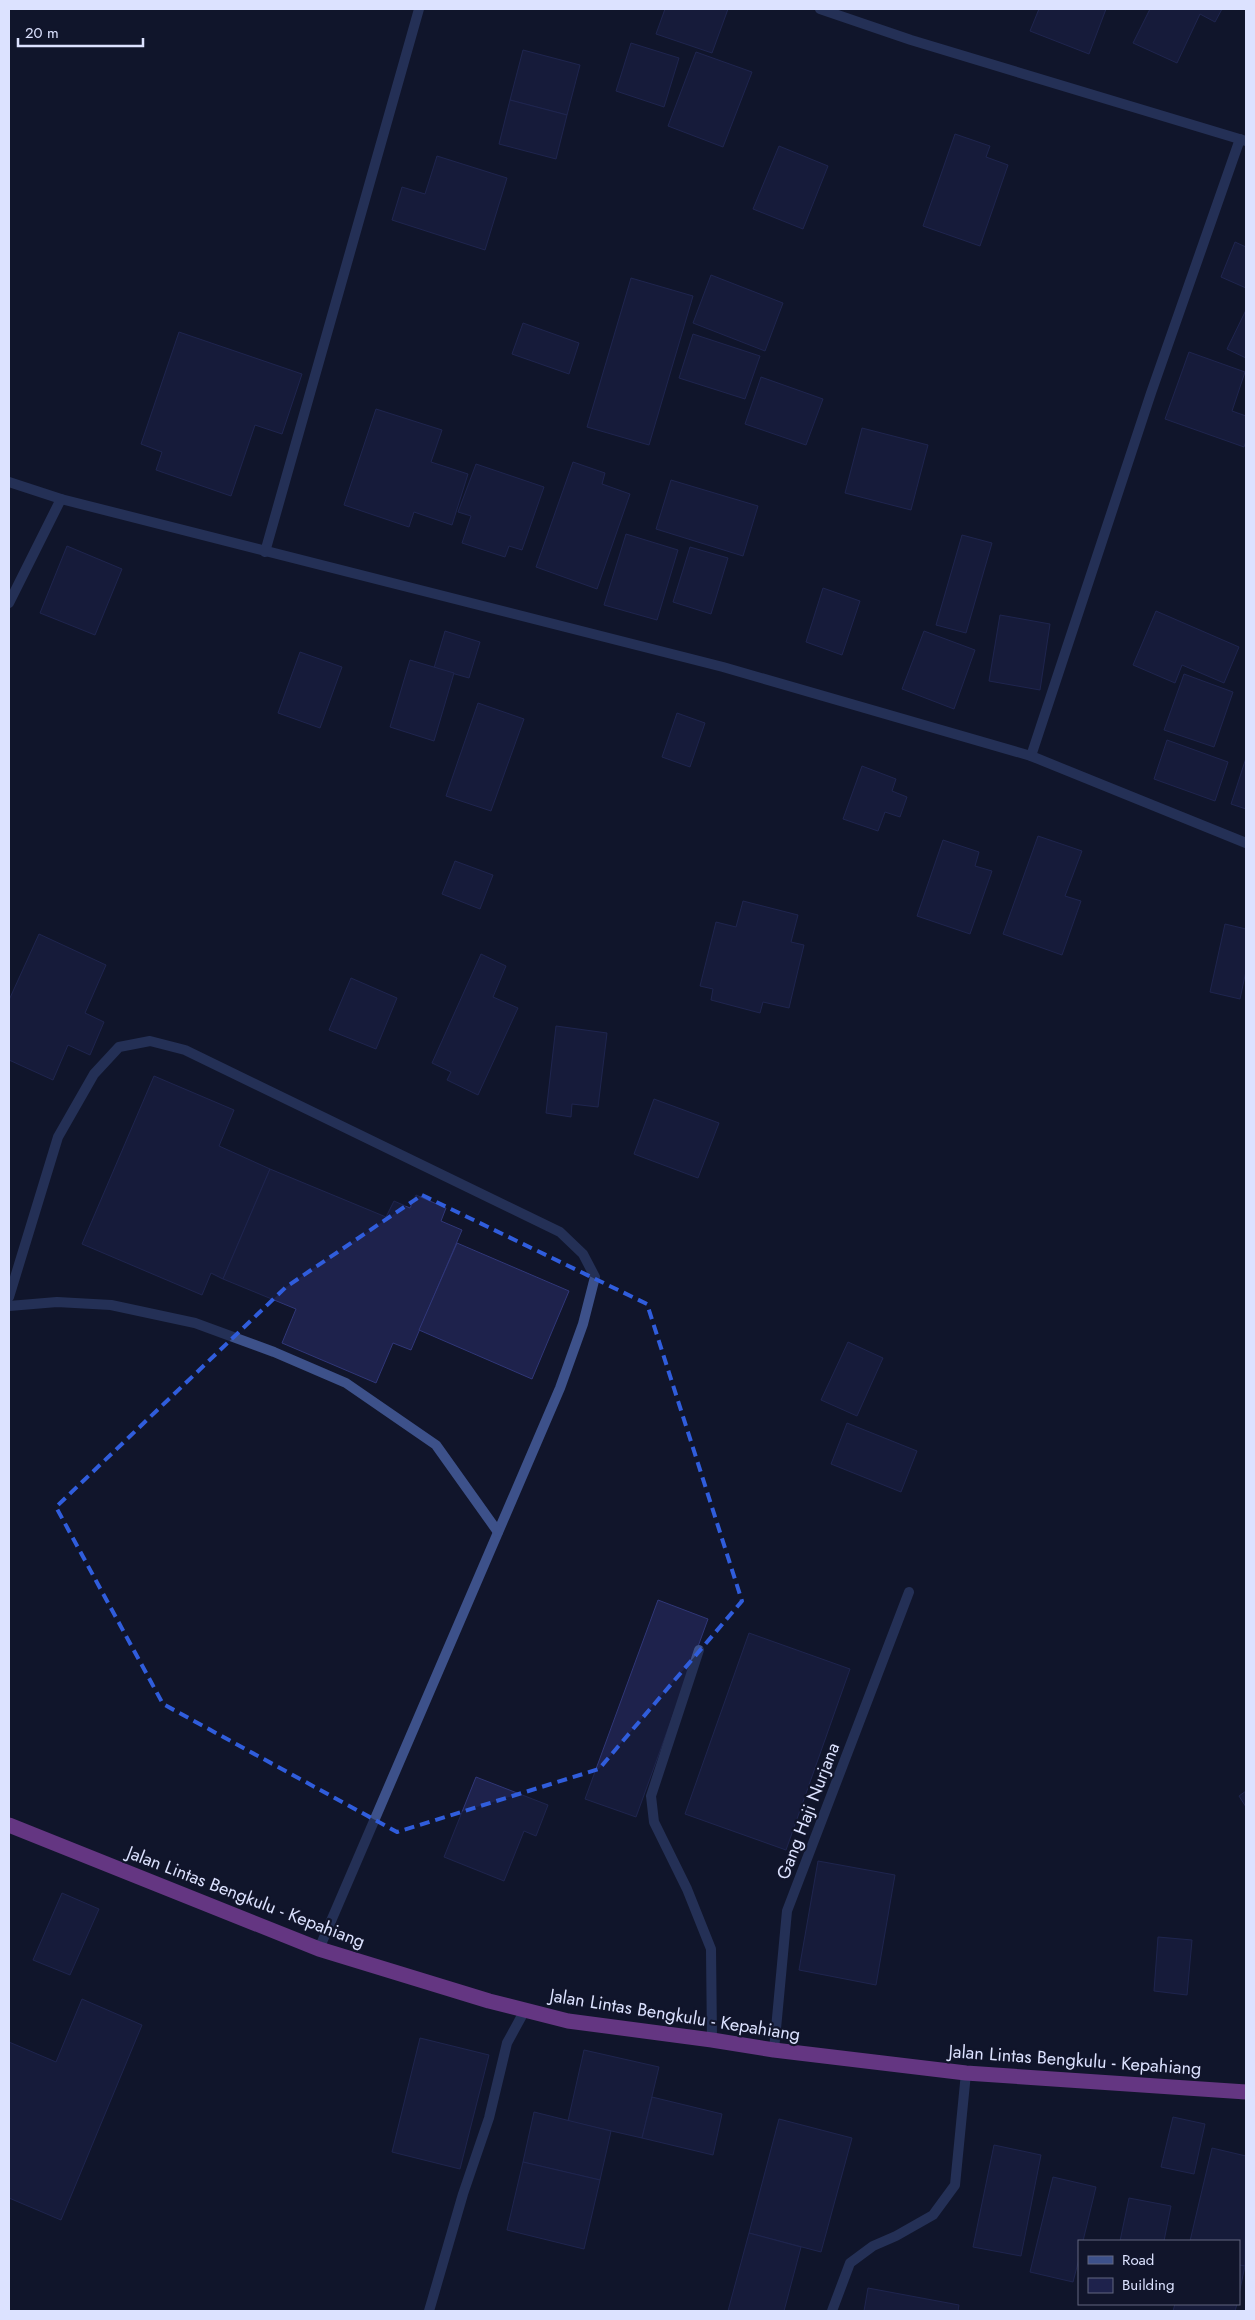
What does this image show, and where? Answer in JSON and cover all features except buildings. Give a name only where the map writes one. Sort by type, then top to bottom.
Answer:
[{"type":"highway","name":"Jalan Lintas Bengkulu - Kepahiang","points":[[9,1825],[319,1949],[489,2001],[568,2021],[774,2050],[966,2073],[1246,2092]]},
{"type":"street","points":[[265,552],[419,9]]},
{"type":"street","points":[[820,9],[911,40],[1243,140],[1151,394],[1031,756]]},
{"type":"street","points":[[9,482],[61,499],[723,668],[1031,756],[1246,843]]},
{"type":"street","points":[[9,604],[61,499]]},
{"type":"street","points":[[9,1297],[58,1137],[94,1074],[118,1047],[150,1041],[194,1054],[560,1232],[583,1254],[595,1277],[583,1324],[560,1388],[319,1949]]},
{"type":"street","points":[[9,1306],[57,1302],[112,1305],[195,1324],[274,1352],[346,1383],[436,1444],[498,1532]]},
{"type":"street","name":"Gang Haji Nurjana","points":[[774,2050],[788,1911],[909,1592]]},
{"type":"street","points":[[700,1650],[651,1796],[654,1822],[687,1889],[711,1948],[712,2040]]},
{"type":"street","points":[[429,2311],[463,2194],[489,2118],[507,2043],[525,2010]]},
{"type":"street","points":[[832,2311],[850,2263],[873,2246],[896,2236],[933,2215],[955,2185],[966,2073]]},
{"type":"highlighted area","points":[[422,1195],[647,1304],[742,1601],[599,1769],[397,1832],[163,1704],[56,1507],[286,1287]]}]
